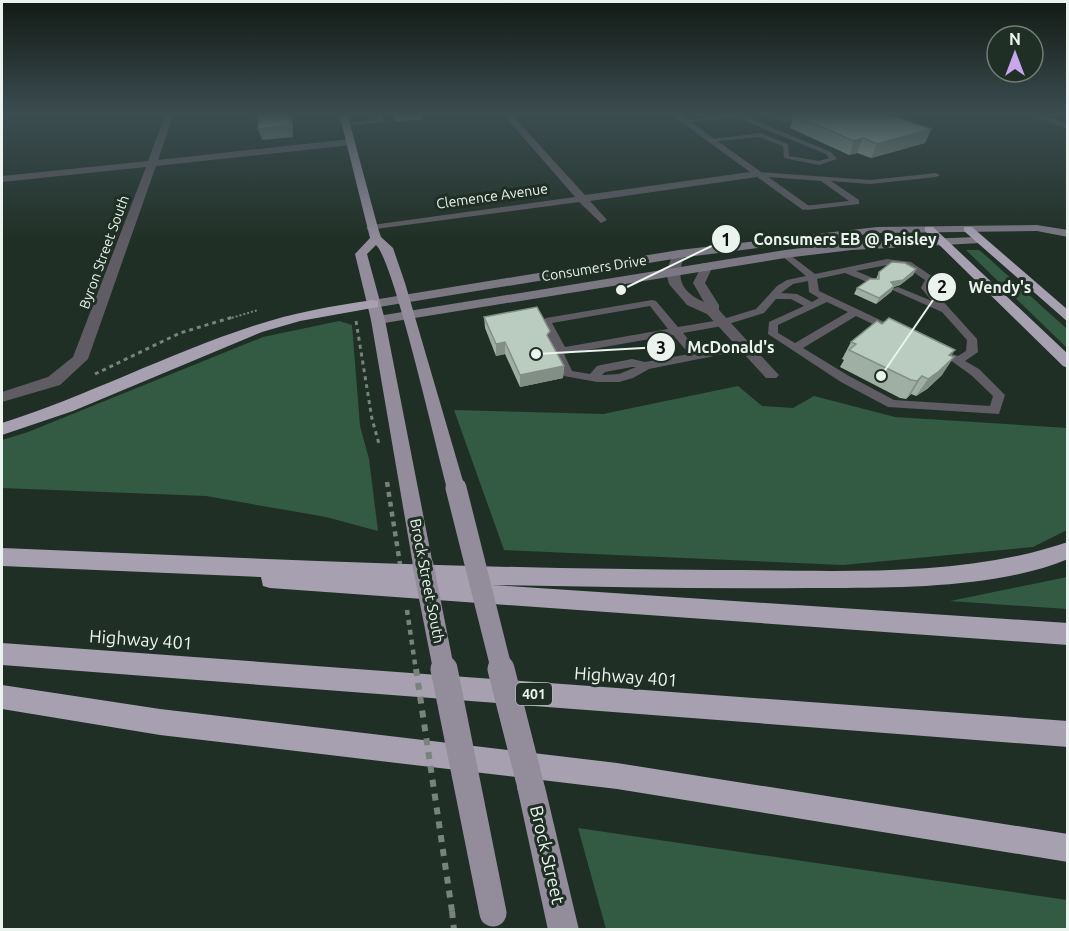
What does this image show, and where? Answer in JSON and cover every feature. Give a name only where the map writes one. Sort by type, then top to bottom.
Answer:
[{"type":"highway","points":[[929,229],[1068,363]]},
{"type":"highway","points":[[968,229],[1068,318]]},
{"type":"highway","points":[[2,429],[53,411],[259,328],[315,314],[373,304]]},
{"type":"highway","points":[[2,559],[589,580],[811,579],[937,575],[1009,567],[1050,558],[1068,549]]},
{"type":"highway","points":[[2,559],[1068,634]]},
{"type":"highway","name":"Highway 401","points":[[2,654],[1068,734]]},
{"type":"highway","points":[[2,697],[160,722],[617,776],[1068,848]]},
{"type":"main road","points":[[355,156],[374,233],[387,248],[409,315]]},
{"type":"main road","name":"Consumers Drive","points":[[373,304],[679,254],[877,230],[1037,228],[1068,234]]},
{"type":"main road","name":"Brock Street South","points":[[374,233],[361,254],[378,320],[398,483],[494,921]]},
{"type":"main road","name":"Consumers Drive","points":[[378,320],[785,254],[852,246],[1054,241],[1068,234]]},
{"type":"main road","name":"Brock Street","points":[[409,315],[456,488],[564,926]]},
{"type":"street","name":"Byron Street South","points":[[2,397],[54,381],[75,366],[83,353],[154,156]]},
{"type":"street","points":[[2,179],[211,156]]},
{"type":"street","points":[[545,156],[601,220]]},
{"type":"street","points":[[734,156],[807,208]]},
{"type":"street","name":"Clemence Avenue","points":[[374,233],[583,198],[758,174]]},
{"type":"street","points":[[679,254],[672,272],[675,284],[692,302],[712,311],[771,375]]},
{"type":"street","points":[[707,266],[699,283],[712,304],[712,311]]},
{"type":"lane","points":[[786,156],[819,163],[833,159],[832,156]]},
{"type":"lane","points":[[758,174],[870,182],[936,175]]},
{"type":"lane","points":[[807,208],[856,202],[823,179]]},
{"type":"lane","points":[[785,254],[812,276],[814,292],[906,336]]},
{"type":"lane","points":[[547,324],[562,351],[722,324],[760,311],[780,288],[790,282],[886,262],[908,264],[930,279],[926,288],[972,339],[972,352],[958,360]]},
{"type":"lane","points":[[845,270],[872,280]]},
{"type":"lane","points":[[894,290],[946,310]]},
{"type":"lane","points":[[774,296],[793,296],[810,305]]},
{"type":"lane","points":[[828,298],[772,324],[773,334],[845,379],[892,404],[995,411],[999,396],[958,360],[937,350]]},
{"type":"lane","points":[[697,357],[652,303],[546,321],[546,331],[568,373],[582,378],[610,379],[639,373],[645,366],[697,357],[745,347]]},
{"type":"lane","points":[[795,348],[855,312]]},
{"type":"path","points":[[350,319],[356,323],[372,419],[380,450]]},
{"type":"path","points":[[385,471],[398,483],[402,574]]},
{"type":"path","points":[[405,597],[454,930]]},
{"type":"green space","points":[[966,250],[979,250],[1067,329],[1067,348]]},
{"type":"green space","points":[[339,321],[352,325],[360,426],[369,459],[378,531],[326,517],[206,496],[2,488],[2,440],[28,432],[263,337]]},
{"type":"green space","points":[[738,386],[762,406],[793,408],[814,396],[895,417],[1067,428],[1067,530],[1033,547],[843,565],[504,550],[454,410],[603,414]]},
{"type":"green space","points":[[1067,577],[1067,609],[950,601]]},
{"type":"green space","points":[[578,828],[1067,900],[1067,929],[606,929]]},
{"type":"building","points":[[892,262],[905,263],[916,269],[903,280],[891,282],[894,286],[879,298],[857,288],[870,279],[879,279],[879,272]]},
{"type":"building","points":[[537,307],[550,331],[547,335],[564,366],[520,375],[505,342],[496,344],[484,317]]},
{"type":"building","points":[[889,318],[955,350],[949,355],[954,357],[928,379],[922,376],[917,381],[849,350],[856,344],[851,342],[877,321],[882,324]]},
{"type":"place","name":"Consumers EB @ Paisley","points":[[621,290]]},
{"type":"place","name":"McDonald's","points":[[536,354]]},
{"type":"place","name":"Wendy's","points":[[881,376]]}]
